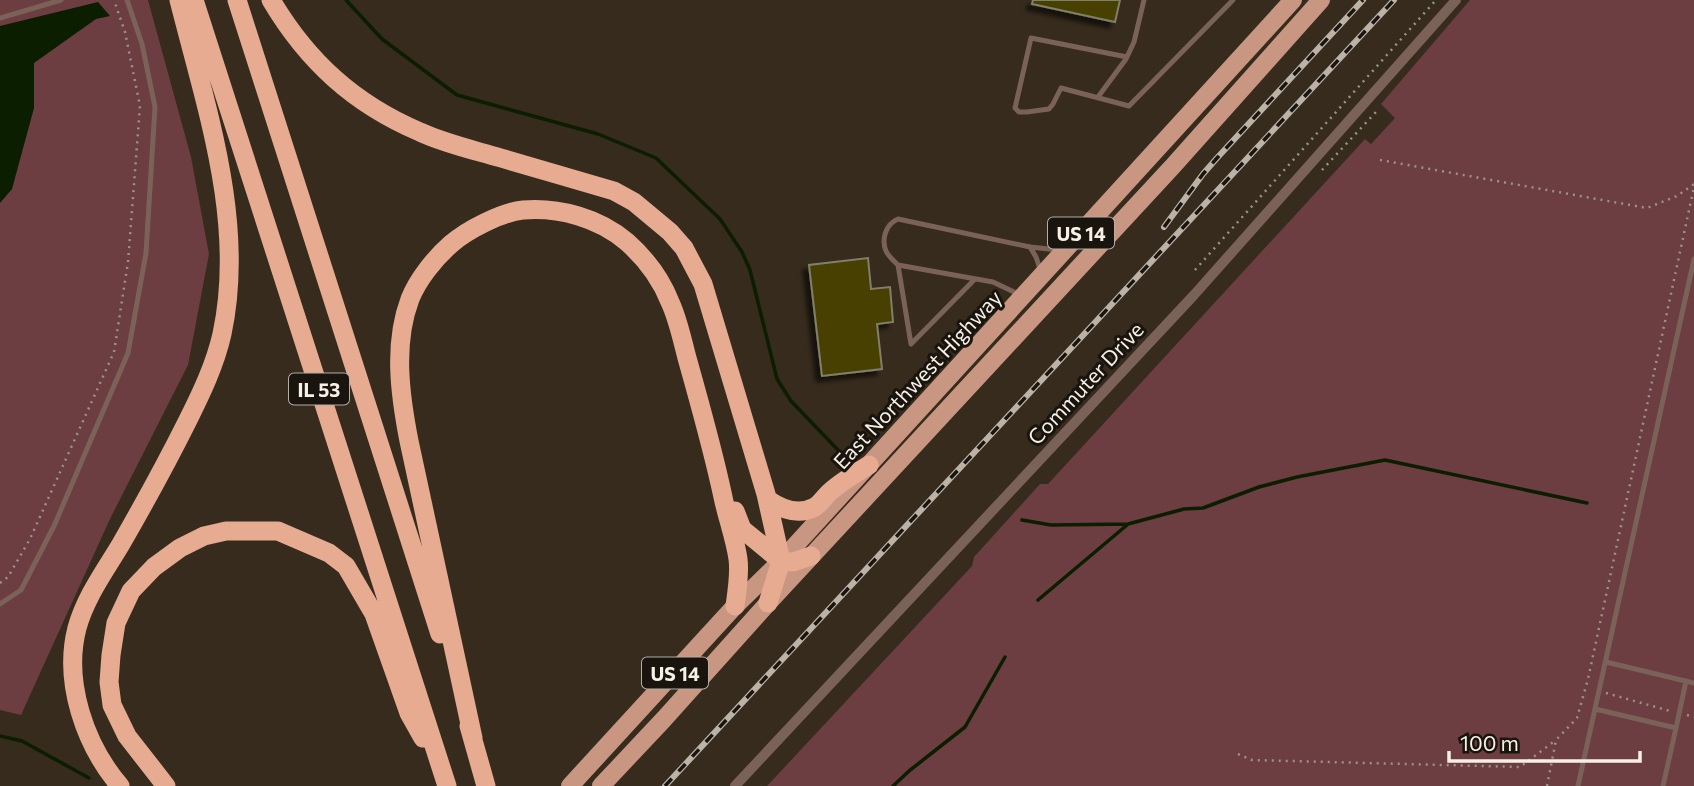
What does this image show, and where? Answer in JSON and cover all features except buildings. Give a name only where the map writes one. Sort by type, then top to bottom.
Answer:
[{"type":"highway","points":[[120,786],[94,746],[75,693],[73,660],[77,630],[85,605],[98,579],[162,473],[212,369],[222,334],[228,295],[230,257],[219,162],[179,0]]},
{"type":"highway","name":"IL 53","points":[[194,0],[446,782]]},
{"type":"highway","name":"IL 53","points":[[237,0],[486,785]]},
{"type":"highway","points":[[271,0],[287,27],[311,56],[338,82],[389,118],[441,141],[614,191],[634,202],[670,232],[684,248],[702,284],[767,499],[781,561],[768,603]]},
{"type":"highway","points":[[473,738],[402,404],[400,367],[401,334],[411,298],[436,259],[452,243],[474,229],[521,210],[566,213],[592,221],[627,242],[658,278],[671,303],[715,461],[738,559],[735,606]]},
{"type":"highway","points":[[715,461],[742,529],[781,561],[793,562],[811,556]]},
{"type":"highway","points":[[767,499],[778,507],[803,511],[816,506],[831,490],[869,465]]},
{"type":"highway","points":[[166,786],[127,736],[112,705],[109,682],[116,623],[131,591],[154,566],[204,536],[249,530],[278,531],[329,553],[346,566],[374,614],[409,713],[446,782]]},
{"type":"main road","name":"East Northwest Highway","points":[[570,786],[735,606],[781,561],[1293,0]]},
{"type":"main road","name":"East Northwest Highway","points":[[601,786],[1173,166],[1321,0]]},
{"type":"main road","points":[[1021,299],[1030,320]]},
{"type":"street","name":"Commuter Drive","points":[[735,786],[1194,295],[1457,0]]},
{"type":"lane","points":[[0,18],[61,0]]},
{"type":"lane","points":[[0,604],[21,590],[48,537],[128,353],[146,253],[155,107],[142,44],[127,0]]},
{"type":"lane","points":[[1098,97],[1127,57],[1134,42],[1144,0]]},
{"type":"lane","points":[[1127,57],[1031,38],[1015,108],[1019,112],[1049,109],[1061,88],[1129,106],[1233,0]]},
{"type":"lane","points":[[1021,299],[1014,292],[993,282],[898,265],[887,254],[884,242],[886,229],[898,219],[1030,247],[1065,251]]},
{"type":"lane","points":[[1030,247],[1040,266],[1041,277]]},
{"type":"lane","points":[[1578,786],[1694,259]]},
{"type":"lane","points":[[898,265],[911,344],[975,279]]},
{"type":"lane","points":[[1605,662],[1694,683]]},
{"type":"lane","points":[[1663,786],[1686,681]]},
{"type":"lane","points":[[1595,709],[1676,727]]},
{"type":"path","points":[[0,583],[8,578],[30,539],[114,352],[128,262],[140,106],[125,32],[114,0]]},
{"type":"path","points":[[1195,270],[1437,0]]},
{"type":"path","points":[[1380,160],[1647,208],[1694,186]]},
{"type":"path","points":[[1238,754],[1252,760],[1520,767],[1556,740],[1577,718],[1586,688],[1694,186]]},
{"type":"path","points":[[1586,688],[1694,717]]},
{"type":"path","points":[[1547,786],[1556,740]]},
{"type":"shaded area","points":[[0,0],[148,0],[191,157],[209,254],[188,365],[110,519],[21,715],[0,710]]},
{"type":"shaded area","points":[[1470,0],[1694,0],[1694,786],[767,786],[972,566],[974,557],[1040,484],[1048,484],[1365,139],[1371,144],[1395,118],[1381,104]]},
{"type":"shaded area","points":[[98,2],[110,16],[96,19],[34,63],[34,108],[12,189],[0,203],[0,26]]},
{"type":"waterway","points":[[346,0],[382,39],[457,95],[598,134],[656,158],[720,219],[742,252],[750,270],[777,379],[791,401],[838,450]]},
{"type":"waterway","points":[[1022,520],[1051,525],[1128,524],[1184,509],[1203,508],[1259,487],[1297,477],[1385,460],[1587,503]]},
{"type":"waterway","points":[[1038,600],[1127,525]]},
{"type":"waterway","points":[[893,786],[965,727],[1005,657]]},
{"type":"waterway","points":[[0,736],[22,741],[89,778]]},
{"type":"railway","points":[[1164,227],[1217,158],[1363,0]]},
{"type":"railway","points":[[665,786],[1394,0]]}]
